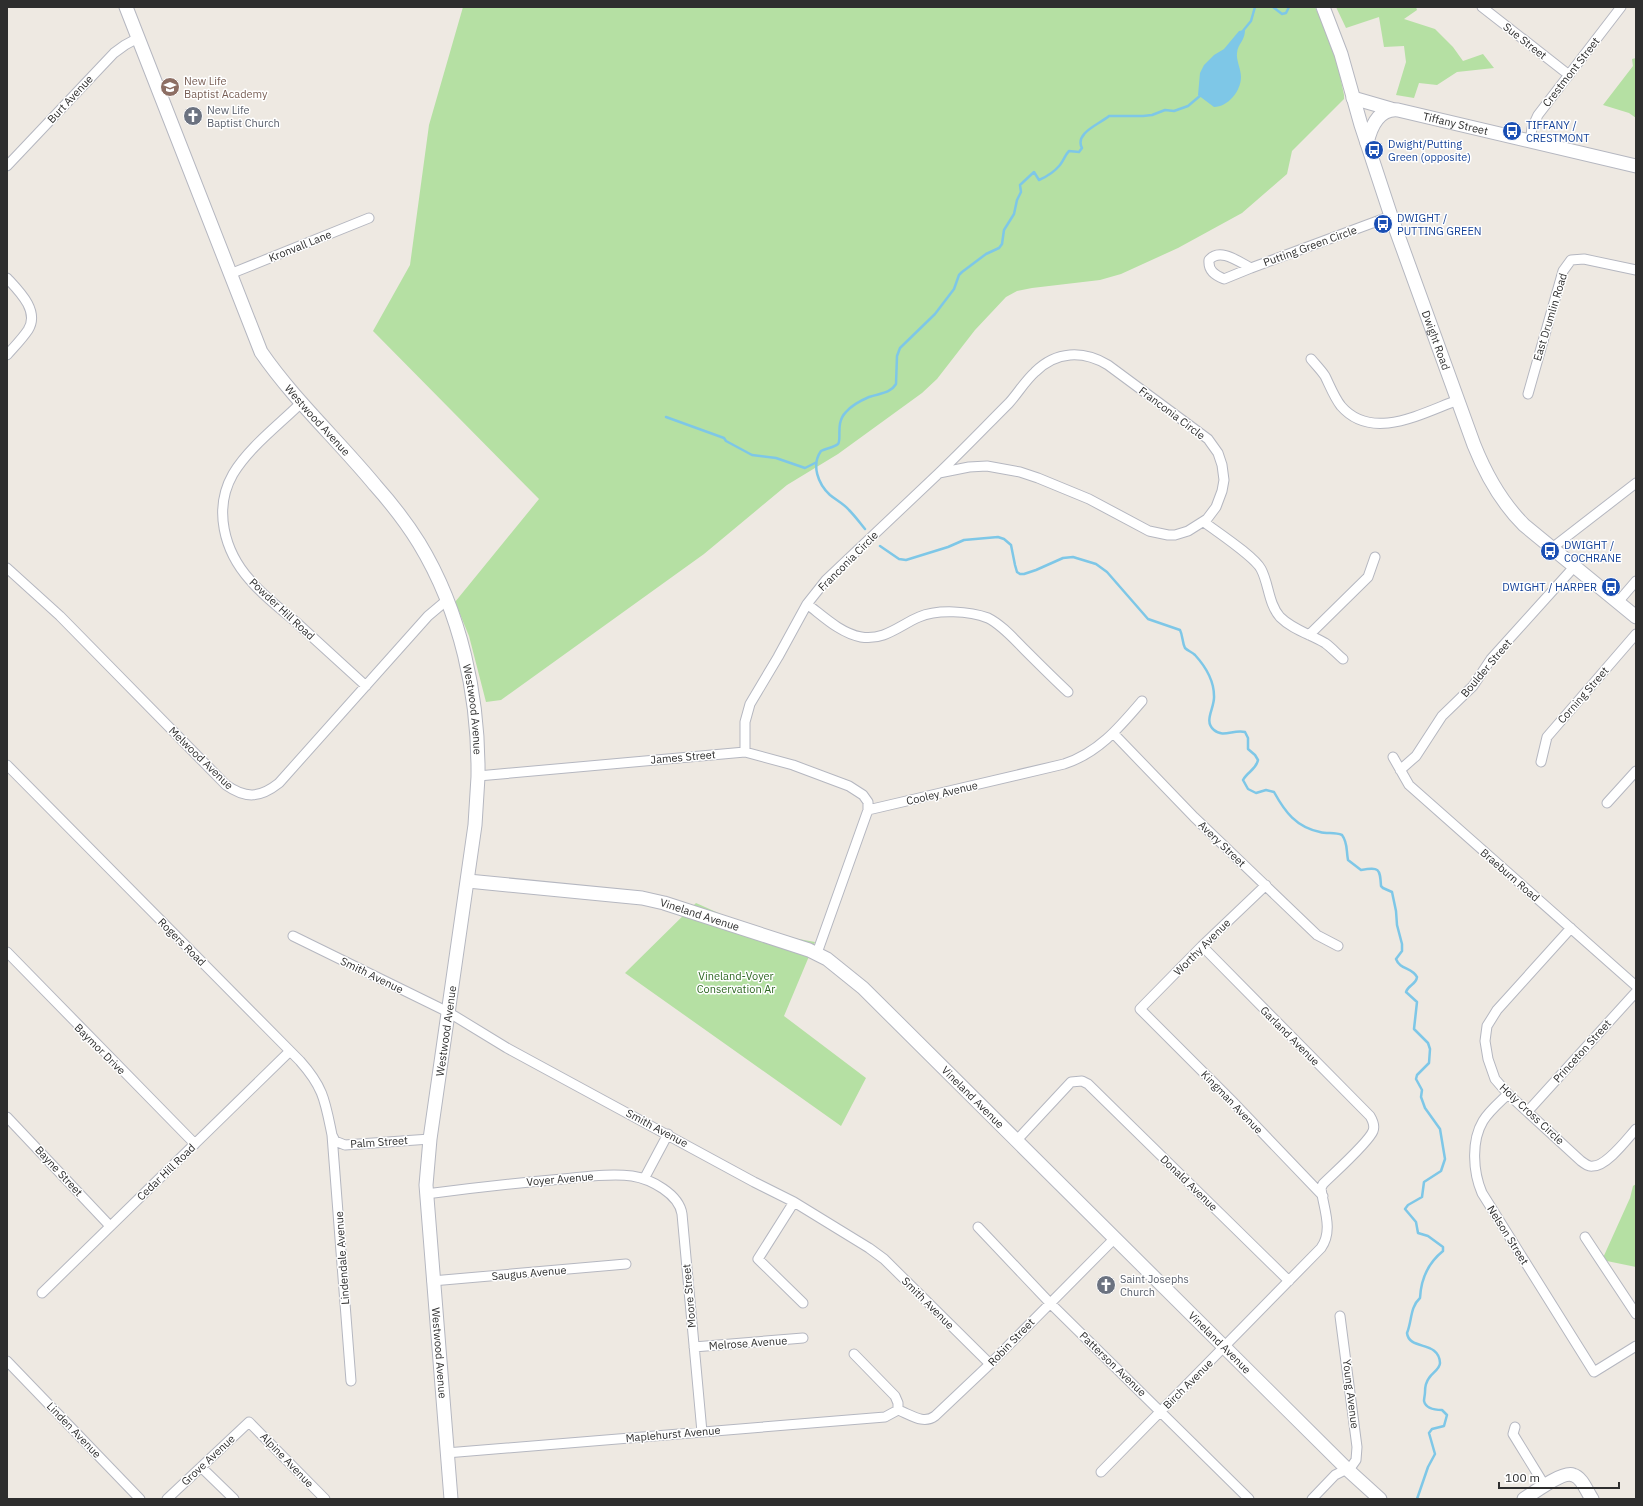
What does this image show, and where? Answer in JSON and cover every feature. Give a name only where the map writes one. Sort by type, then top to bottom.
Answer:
[{"type":"street","name":"Westwood Avenue","points":[[126,7],[261,352],[269,364],[407,524],[429,561],[448,600],[462,648],[472,691],[478,776],[475,825],[430,1139],[426,1177],[432,1281],[451,1499]]},
{"type":"street","name":"Dwight Road","points":[[1324,7],[1341,54],[1353,98],[1391,216],[1477,452],[1493,486],[1518,519],[1636,617]]},
{"type":"street","name":"Sue Street","points":[[1482,7],[1569,75]]},
{"type":"street","name":"Crestmont Street","points":[[1530,142],[1532,128],[1538,115],[1621,7]]},
{"type":"street","name":"Burt Avenue","points":[[7,166],[114,53],[138,38]]},
{"type":"street","name":"Tiffany Street","points":[[1353,98],[1391,110],[1409,112],[1636,166]]},
{"type":"street","points":[[1367,143],[1371,128],[1376,119],[1391,110]]},
{"type":"street","name":"Putting Green Circle","points":[[1251,268],[1391,216]]},
{"type":"street","name":"Kronvall Lane","points":[[230,274],[369,218]]},
{"type":"street","name":"East Drumlin Road","points":[[1528,394],[1563,271],[1571,260],[1584,259],[1636,270]]},
{"type":"street","points":[[7,278],[29,306],[32,316],[29,329],[7,354]]},
{"type":"street","name":"Franconia Circle","points":[[745,752],[745,722],[750,704],[778,658],[807,604],[826,580],[1013,399],[1039,368],[1065,356],[1076,354],[1087,355],[1102,361],[1208,439],[1215,448],[1222,465],[1224,480],[1222,491],[1216,507],[1204,522],[1180,535],[1168,535],[1142,528],[1089,499],[1020,472],[987,466],[969,467],[939,472]]},
{"type":"street","points":[[1311,359],[1324,376],[1342,406],[1355,418],[1368,423],[1392,423],[1458,400]]},
{"type":"street","name":"Powder Hill Road","points":[[302,402],[248,454],[233,475],[224,500],[222,515],[224,531],[227,544],[234,558],[250,581],[366,686]]},
{"type":"street","points":[[1552,548],[1636,483]]},
{"type":"street","points":[[1204,522],[1256,562],[1262,570],[1271,601],[1277,612],[1289,625],[1324,643],[1343,659]]},
{"type":"street","points":[[1309,635],[1368,577],[1375,557]]},
{"type":"street","name":"Boulder Street","points":[[1400,770],[1416,756],[1442,716],[1473,686],[1491,659],[1574,567]]},
{"type":"street","name":"Melwood Avenue","points":[[7,568],[60,616],[226,785],[241,794],[261,794],[280,783],[428,616],[448,600]]},
{"type":"street","points":[[1618,602],[1636,582]]},
{"type":"street","points":[[807,604],[842,630],[866,638],[888,634],[926,614],[953,612],[976,614],[993,621],[1006,631],[1068,692]]},
{"type":"street","name":"Corning Street","points":[[1541,762],[1547,737],[1636,634]]},
{"type":"street","name":"Cooley Avenue","points":[[868,810],[1073,761],[1089,753],[1114,734],[1142,701]]},
{"type":"street","name":"Avery Street","points":[[1114,734],[1194,817],[1317,935],[1338,946]]},
{"type":"street","name":"James Street","points":[[478,776],[745,752],[794,765],[849,786],[863,795],[868,802],[868,810]]},
{"type":"street","name":"Braeburn Road","points":[[1393,757],[1409,785],[1636,986]]},
{"type":"street","name":"Rogers Road","points":[[7,765],[311,1074],[321,1090],[326,1102],[332,1135]]},
{"type":"street","points":[[1608,803],[1636,771]]},
{"type":"street","points":[[817,954],[868,810]]},
{"type":"street","name":"Vineland Avenue","points":[[468,881],[642,898],[725,921],[793,943],[817,954],[841,969],[863,988],[1348,1470],[1380,1499]]},
{"type":"street","name":"Worthy Avenue","points":[[1140,1009],[1202,946],[1266,885]]},
{"type":"street","name":"Holy Cross Circle","points":[[1571,928],[1497,1010],[1487,1026],[1484,1040],[1490,1066],[1495,1079],[1508,1094],[1582,1161],[1591,1166],[1598,1165],[1608,1160],[1636,1129]]},
{"type":"street","name":"Smith Avenue","points":[[294,936],[448,1012],[507,1048],[754,1182],[794,1202],[864,1244],[884,1259],[990,1364]]},
{"type":"street","name":"Garland Avenue","points":[[1202,946],[1370,1116],[1374,1127],[1368,1140],[1323,1184],[1321,1188],[1322,1196]]},
{"type":"street","name":"Baymor Drive","points":[[7,952],[195,1144]]},
{"type":"street","name":"Princeton Street","points":[[1528,1111],[1636,992]]},
{"type":"street","name":"Kingman Avenue","points":[[1140,1009],[1232,1101],[1322,1196]]},
{"type":"street","name":"Cedar Hill Road","points":[[42,1293],[290,1051]]},
{"type":"street","name":"Donald Avenue","points":[[1017,1140],[1071,1082],[1082,1081],[1088,1084],[1289,1281]]},
{"type":"street","name":"Nelson Street","points":[[1508,1094],[1483,1121],[1476,1138],[1475,1166],[1480,1187],[1488,1205],[1594,1372],[1636,1346]]},
{"type":"street","name":"Bayne Street","points":[[7,1116],[110,1226]]},
{"type":"street","points":[[644,1179],[668,1134]]},
{"type":"street","name":"Palm Street","points":[[332,1135],[335,1141],[345,1145],[430,1139]]},
{"type":"street","name":"Lindendale Avenue","points":[[332,1135],[351,1381]]},
{"type":"street","name":"Voyer Avenue","points":[[426,1194],[605,1175],[626,1175],[644,1179]]},
{"type":"street","name":"Moore Street","points":[[644,1179],[672,1196],[681,1208],[702,1432]]},
{"type":"street","name":"Birch Avenue","points":[[1101,1472],[1225,1347],[1324,1244],[1327,1225],[1322,1196]]},
{"type":"street","points":[[794,1202],[758,1259],[803,1304]]},
{"type":"street","name":"Patterson Avenue","points":[[978,1227],[1050,1303],[1249,1499]]},
{"type":"street","points":[[1585,1237],[1636,1314]]},
{"type":"street","name":"Robin Street","points":[[898,1410],[920,1420],[932,1418],[990,1364],[1114,1238]]},
{"type":"street","name":"Saugus Avenue","points":[[432,1281],[626,1264]]},
{"type":"street","name":"Young Avenue","points":[[1340,1316],[1357,1447],[1356,1460],[1348,1470]]},
{"type":"street","name":"Melrose Avenue","points":[[694,1347],[803,1338]]},
{"type":"street","points":[[854,1354],[895,1396],[898,1403],[898,1410]]},
{"type":"street","name":"Linden Avenue","points":[[7,1361],[140,1499]]},
{"type":"street","name":"Maplehurst Avenue","points":[[446,1453],[885,1417],[898,1410]]},
{"type":"street","name":"Grove Avenue","points":[[167,1499],[249,1422]]},
{"type":"street","name":"Alpine Avenue","points":[[249,1422],[325,1499]]},
{"type":"street","points":[[1515,1427],[1513,1434],[1516,1442],[1545,1486]]},
{"type":"street","points":[[201,1467],[234,1499]]},
{"type":"street","points":[[1312,1499],[1335,1475],[1348,1470]]},
{"type":"street","points":[[1524,1499],[1561,1477],[1570,1474],[1574,1475],[1579,1480],[1592,1499]]},
{"type":"green space","points":[[463,7],[1315,7],[1332,44],[1337,61],[1344,99],[1292,151],[1287,174],[1242,213],[1178,248],[1121,274],[1100,280],[1017,291],[1006,297],[975,330],[937,379],[922,393],[838,454],[787,485],[704,554],[501,700],[486,702],[469,636],[455,602],[539,499],[373,331],[410,265],[429,125]]},
{"type":"green space","points":[[1336,7],[1416,7],[1417,10],[1404,19],[1435,29],[1453,47],[1463,61],[1483,54],[1494,68],[1457,72],[1437,85],[1419,83],[1414,98],[1396,95],[1406,62],[1404,46],[1384,47],[1379,17],[1346,28]]},
{"type":"green space","points":[[1636,58],[1636,118],[1629,113],[1603,105],[1633,66],[1632,59]]},
{"type":"green space","name":"Vineland-Voyer Conservation Ar","points":[[696,903],[761,932],[815,942],[784,1016],[866,1078],[841,1126],[625,973]]},
{"type":"green space","points":[[1636,1184],[1636,1267],[1602,1260],[1630,1198],[1633,1186]]},
{"type":"water","points":[[1245,30],[1244,37],[1237,53],[1241,77],[1239,88],[1229,101],[1214,107],[1198,95],[1200,73],[1204,65],[1214,55],[1224,49],[1239,31]]},
{"type":"waterway","points":[[1242,32],[1251,21],[1255,7]]},
{"type":"waterway","points":[[1273,7],[1282,14],[1286,13],[1289,7]]},
{"type":"waterway","points":[[865,529],[847,508],[830,495],[822,485],[816,468],[818,456],[821,451],[838,444],[841,421],[848,410],[863,400],[891,390],[894,387],[896,384],[897,356],[900,348],[935,314],[954,289],[959,275],[986,254],[999,248],[1002,244],[1004,230],[1014,214],[1017,200],[1021,192],[1020,185],[1034,172],[1039,180],[1050,174],[1060,165],[1069,151],[1079,152],[1082,148],[1080,143],[1085,133],[1109,116],[1143,116],[1152,115],[1165,110],[1174,111],[1188,106],[1201,95]]},
{"type":"waterway","points":[[666,417],[724,438],[726,441],[752,455],[776,458],[805,468],[815,463]]},
{"type":"waterway","points":[[880,546],[899,559],[906,560],[948,547],[964,540],[998,537],[1004,539],[1011,545],[1017,572],[1020,574],[1036,570],[1063,558],[1073,557],[1096,564],[1107,572],[1148,619],[1180,630],[1185,648],[1195,655],[1202,664],[1208,674],[1214,690],[1214,701],[1209,718],[1211,726],[1214,730],[1221,733],[1245,732],[1248,738],[1248,749],[1258,760],[1253,769],[1243,780],[1248,789],[1256,793],[1266,790],[1274,792],[1282,806],[1292,818],[1304,826],[1320,832],[1342,835],[1346,844],[1348,860],[1361,870],[1377,870],[1380,875],[1381,886],[1392,892],[1397,925],[1402,944],[1402,951],[1396,959],[1400,965],[1415,974],[1417,977],[1415,982],[1406,992],[1417,1002],[1414,1029],[1428,1043],[1430,1049],[1429,1063],[1417,1075],[1416,1079],[1422,1090],[1421,1097],[1425,1108],[1440,1129],[1445,1159],[1441,1171],[1424,1182],[1422,1197],[1408,1205],[1405,1209],[1416,1222],[1418,1233],[1428,1236],[1443,1247],[1443,1251],[1433,1261],[1426,1272],[1420,1298],[1414,1306],[1407,1333],[1409,1339],[1413,1342],[1430,1348],[1435,1351],[1438,1356],[1440,1365],[1427,1381],[1425,1386],[1424,1401],[1427,1406],[1442,1410],[1447,1415],[1444,1426],[1432,1429],[1429,1433],[1435,1454],[1428,1467],[1417,1499]]},
{"type":"place","name":"New Life Baptist Academy","points":[[170,87]]},
{"type":"place","name":"New Life Baptist Church","points":[[193,116]]},
{"type":"place","name":"TIFFANY / CRESTMONT","points":[[1512,131]]},
{"type":"place","name":"Dwight/Putting Green (opposite)","points":[[1374,150]]},
{"type":"place","name":"DWIGHT / PUTTING GREEN","points":[[1383,224]]},
{"type":"place","name":"DWIGHT / COCHRANE","points":[[1550,551]]},
{"type":"place","name":"DWIGHT / HARPER","points":[[1611,587]]},
{"type":"place","name":"Saint Josephs Church","points":[[1106,1285]]}]
